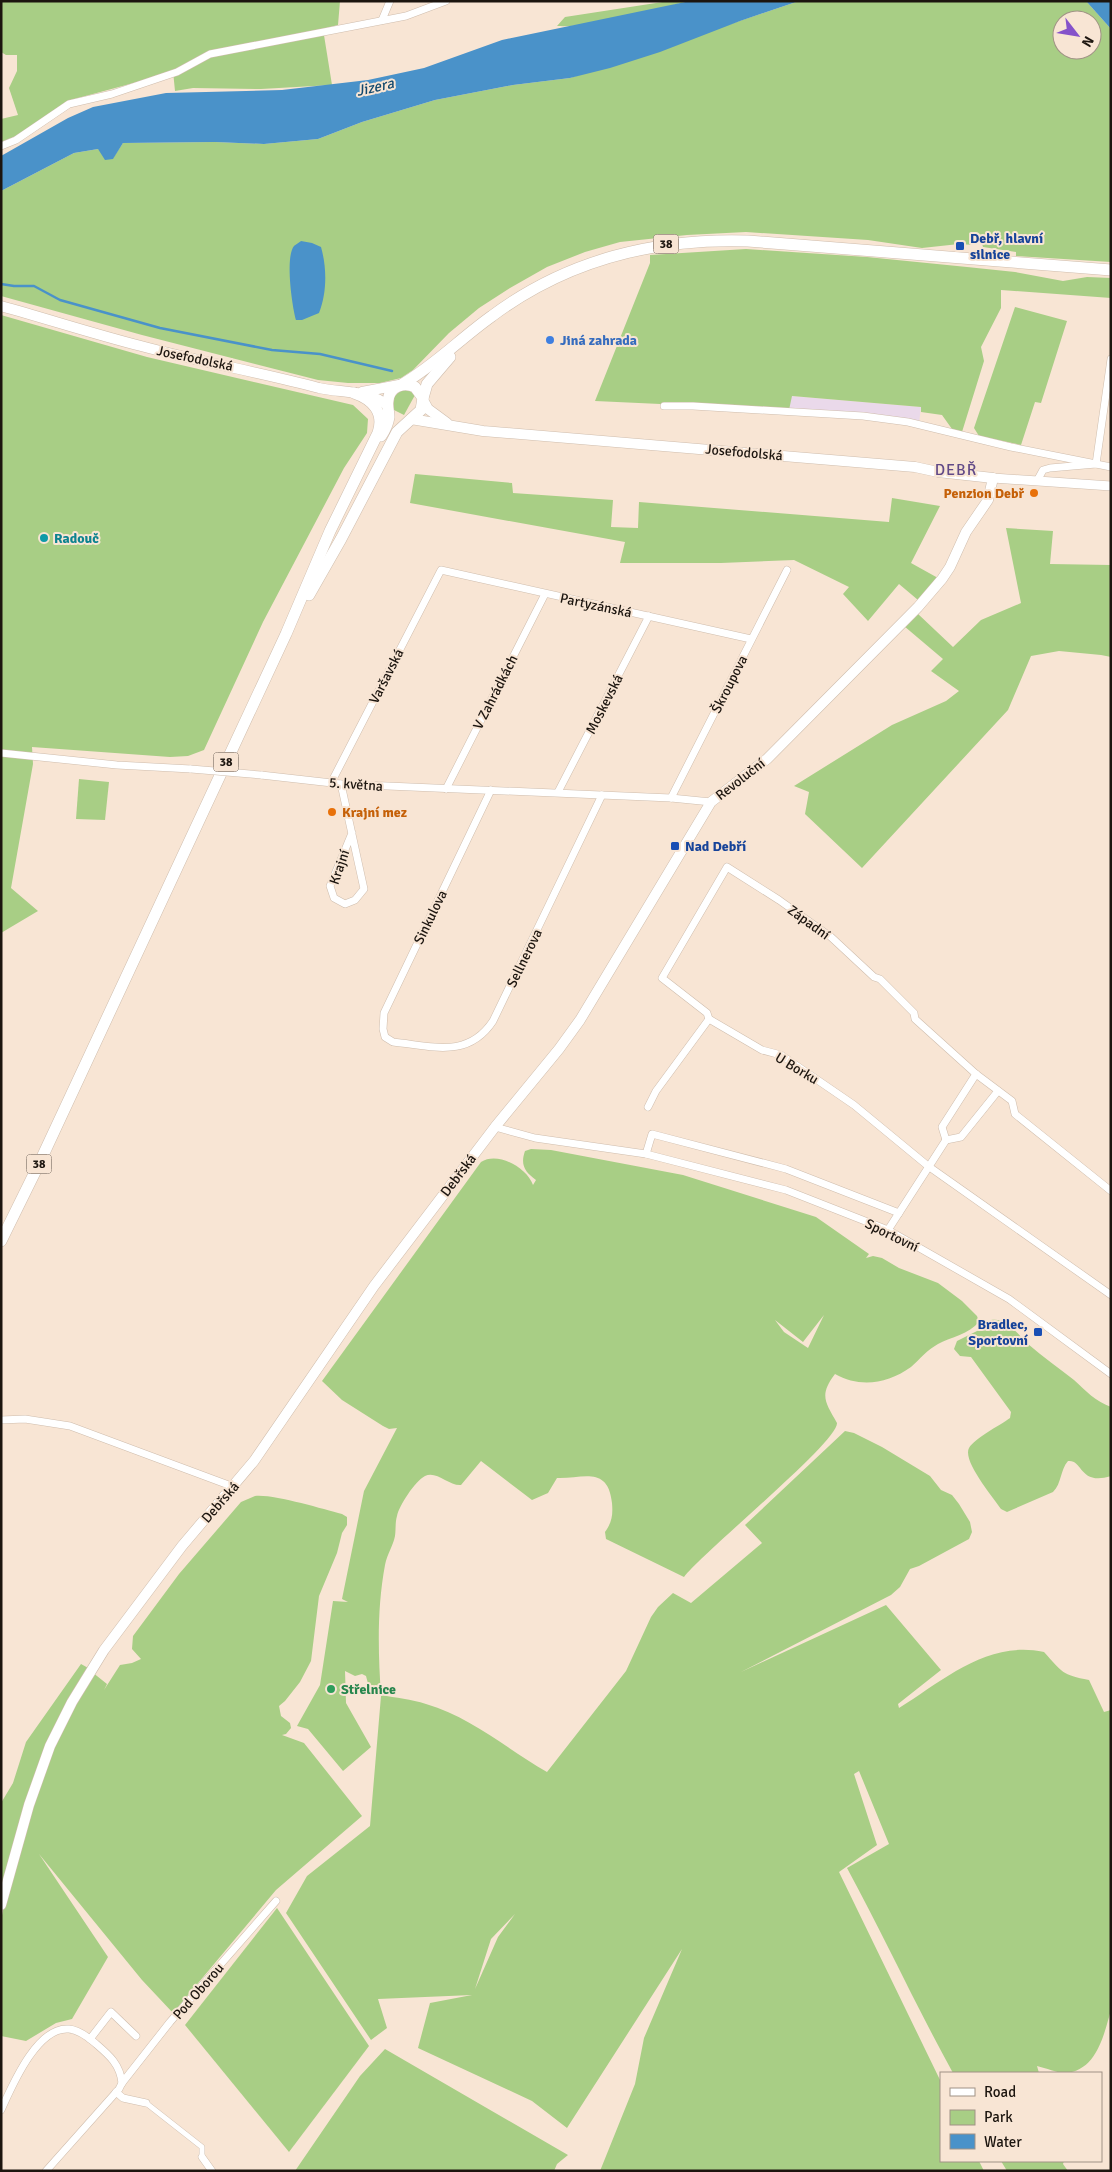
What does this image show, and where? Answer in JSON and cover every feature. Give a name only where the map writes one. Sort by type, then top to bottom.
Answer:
[{"type":"main road","name":"38","points":[[1,1241],[38,1166],[286,634],[318,557],[357,476],[386,427],[389,416],[390,393],[421,373],[517,298],[571,270],[600,259],[631,251],[688,242],[748,241],[1111,270]]},
{"type":"main road","name":"Josefodolská","points":[[1,306],[141,346],[254,371],[323,389],[354,393],[378,399],[388,406]]},
{"type":"main road","name":"38","points":[[286,634],[341,539],[391,442],[400,428],[420,412],[424,390],[429,380],[470,334]]},
{"type":"main road","points":[[354,393],[400,385],[415,387],[423,399]]},
{"type":"main road","points":[[354,393],[371,401],[376,407],[380,418],[378,433],[357,476]]},
{"type":"main road","name":"Josefodolská","points":[[423,399],[428,409],[452,426]]},
{"type":"main road","points":[[388,406],[397,418],[410,419]]},
{"type":"main road","name":"Josefodolská","points":[[410,419],[483,431],[915,467],[938,472],[993,478]]},
{"type":"main road","name":"Revoluční","points":[[495,1127],[559,1050],[580,1020],[711,802],[767,759],[924,600],[942,579],[966,532],[985,504],[991,492],[993,478]]},
{"type":"main road","name":"Debřská","points":[[1,1905],[29,1805],[50,1746],[72,1702],[104,1650],[182,1546],[234,1487],[254,1461],[374,1286],[495,1127]]},
{"type":"street","points":[[382,20],[390,1]]},
{"type":"street","points":[[1,146],[16,140],[69,104],[112,94],[177,72],[210,54],[406,16],[434,2],[446,1]]},
{"type":"street","points":[[1096,464],[1111,359]]},
{"type":"street","points":[[664,406],[863,416],[908,422],[1011,447],[1111,467]]},
{"type":"street","points":[[1036,481],[1043,470],[1050,468],[1096,464]]},
{"type":"street","name":"Josefodolská","points":[[993,478],[1111,486]]},
{"type":"street","name":"Partyzánská","points":[[441,570],[752,638]]},
{"type":"street","name":"Varšavská","points":[[331,782],[441,570]]},
{"type":"street","name":"Škroupova","points":[[671,798],[787,570]]},
{"type":"street","name":"V Zahrádkách","points":[[446,789],[545,594]]},
{"type":"street","name":"Moskevská","points":[[558,792],[649,616]]},
{"type":"street","name":"5. května","points":[[1,754],[117,765],[261,775],[341,784],[558,792],[711,802]]},
{"type":"street","name":"Krajní","points":[[341,784],[352,833],[364,889],[355,900],[345,904],[334,898],[330,886],[352,833]]},
{"type":"street","name":"Sinkulova","points":[[393,1042],[385,1037],[383,1029],[384,1013],[491,790]]},
{"type":"street","name":"Sellnerova","points":[[393,1042],[455,1048],[478,1039],[486,1032],[498,1012],[602,796]]},
{"type":"street","name":"Západní","points":[[662,978],[727,867],[831,936],[874,977],[880,979],[914,1013],[915,1019],[976,1074],[1012,1101],[1015,1114],[1111,1191]]},
{"type":"street","name":"U Borku","points":[[662,978],[707,1013],[709,1019],[762,1050],[781,1055],[854,1105],[928,1166],[1111,1295]]},
{"type":"street","points":[[648,1106],[656,1091],[709,1019]]},
{"type":"street","points":[[946,1140],[942,1127],[976,1074]]},
{"type":"street","points":[[888,1230],[946,1140],[961,1138],[998,1091]]},
{"type":"street","name":"Sportovní","points":[[495,1127],[535,1138],[646,1154],[786,1190],[888,1230],[1009,1299],[1111,1374]]},
{"type":"street","name":"Sportovní","points":[[646,1154],[652,1134],[786,1168],[899,1213]]},
{"type":"street","points":[[1,1420],[25,1419],[70,1426],[234,1487]]},
{"type":"street","name":"Pod Oborou","points":[[46,2171],[116,2092],[170,2022],[276,1901]]},
{"type":"street","points":[[90,2039],[111,2012],[136,2036]]},
{"type":"street","points":[[1,2110],[14,2083],[43,2039],[55,2031],[69,2029],[81,2033],[90,2039],[115,2061],[122,2083]]},
{"type":"street","points":[[116,2092],[123,2098],[146,2103],[202,2146],[202,2157],[212,2171]]},
{"type":"shaded area","points":[[791,396],[921,407],[919,423],[789,410]]},
{"type":"green space","points":[[1,1],[340,1],[338,25],[323,29],[332,85],[261,89],[193,88],[175,91],[173,71],[67,101],[17,136],[1,142],[1,119],[18,115],[9,88],[17,71],[17,55],[6,55],[1,52]]},
{"type":"green space","points":[[669,1],[690,1],[624,18],[573,26],[557,26],[565,17]]},
{"type":"green space","points":[[799,1],[1086,1],[1094,10],[1052,10],[1052,60],[1102,60],[1102,19],[1111,29],[1111,262],[1016,256],[1016,252],[983,247],[981,240],[975,239],[974,245],[959,244],[922,248],[868,240],[746,232],[687,235],[620,242],[585,252],[547,267],[510,288],[479,308],[449,333],[413,370],[401,378],[380,383],[348,383],[318,380],[142,335],[1,296],[1,191],[74,153],[98,149],[113,158],[123,143],[215,142],[264,144],[318,139],[362,122],[435,100],[513,85],[570,78]]},
{"type":"green space","points":[[746,249],[867,257],[967,267],[1015,272],[1063,281],[1087,277],[1111,278],[1111,298],[1001,290],[1001,308],[981,347],[984,361],[962,432],[952,429],[942,415],[921,412],[921,407],[792,396],[789,410],[595,401],[650,263],[650,255]]},
{"type":"green space","points":[[1015,307],[1067,321],[1041,403],[1035,402],[1021,445],[979,436],[974,428]]},
{"type":"green space","points":[[1,315],[147,357],[353,405],[368,419],[367,433],[344,468],[263,622],[204,750],[188,756],[170,757],[32,747],[33,764],[11,888],[38,911],[1,933]]},
{"type":"green space","points":[[402,390],[409,390],[415,395],[404,415],[394,410],[392,404],[395,396]]},
{"type":"green space","points":[[415,474],[512,483],[513,493],[613,500],[611,527],[638,528],[639,502],[889,522],[892,498],[940,506],[911,563],[938,578],[918,600],[899,584],[868,621],[843,594],[849,587],[794,560],[721,563],[620,563],[625,542],[410,503]]},
{"type":"green space","points":[[1006,528],[1053,531],[1050,564],[1111,565],[1111,657],[1059,651],[1031,656],[1008,710],[862,868],[805,814],[809,792],[794,786],[892,725],[946,701],[959,691],[931,671],[943,659],[904,626],[917,613],[953,647],[981,620],[1021,603]]},
{"type":"green space","points":[[79,779],[109,782],[105,820],[76,819]]},
{"type":"green space","points":[[531,1149],[551,1150],[683,1175],[816,1217],[869,1254],[866,1258],[873,1256],[882,1258],[899,1268],[938,1283],[962,1301],[977,1316],[979,1322],[965,1332],[934,1346],[911,1367],[893,1377],[873,1382],[864,1382],[854,1381],[835,1374],[825,1393],[829,1409],[837,1423],[832,1434],[795,1473],[717,1544],[684,1577],[606,1539],[605,1532],[612,1518],[612,1503],[610,1491],[605,1483],[599,1479],[584,1476],[557,1478],[548,1493],[532,1500],[481,1461],[461,1485],[456,1485],[434,1475],[425,1476],[412,1488],[398,1512],[395,1536],[385,1565],[382,1581],[379,1630],[381,1695],[420,1702],[458,1717],[474,1725],[547,1772],[626,1671],[651,1617],[658,1607],[673,1593],[691,1603],[762,1543],[745,1525],[845,1431],[854,1433],[882,1447],[930,1476],[941,1490],[952,1495],[959,1504],[970,1522],[972,1532],[969,1539],[910,1569],[900,1587],[891,1595],[741,1672],[886,1605],[941,1670],[898,1704],[899,1708],[967,1665],[985,1657],[1023,1650],[1044,1652],[1063,1672],[1089,1680],[1104,1712],[1111,1710],[1111,2010],[1102,2040],[1092,2059],[1076,2071],[1058,2072],[1037,2066],[1039,2072],[952,2072],[847,1868],[889,1844],[859,1771],[854,1774],[877,1845],[839,1872],[940,2080],[940,2162],[980,2162],[984,2171],[600,2171],[635,2084],[644,2038],[682,1949],[567,2128],[532,2101],[418,2048],[430,2003],[472,1995],[378,1999],[387,2028],[371,2040],[286,1913],[307,1876],[370,1826],[381,1696],[370,1691],[366,1676],[362,1674],[355,1676],[345,1671],[346,1703],[371,1747],[343,1771],[308,1729],[297,1726],[320,1685],[333,1601],[348,1602],[342,1599],[364,1491],[397,1428],[389,1429],[383,1426],[342,1400],[322,1381],[481,1162],[495,1159],[511,1163],[525,1173],[533,1185],[536,1180],[524,1168],[525,1151]],"holes":[[[824,1315],[808,1348],[784,1332],[775,1320],[803,1342]],[[515,1914],[498,1937],[475,1989],[491,1939]]]},
{"type":"green space","points":[[991,1320],[1002,1321],[1007,1324],[1028,1344],[1091,1395],[1111,1407],[1111,1476],[1093,1478],[1087,1475],[1073,1461],[1068,1461],[1053,1492],[1007,1512],[1001,1509],[974,1470],[968,1454],[972,1444],[1010,1418],[1011,1412],[971,1357],[960,1356],[954,1349],[957,1341],[981,1329]]},
{"type":"green space","points":[[255,1496],[286,1499],[347,1517],[347,1525],[342,1533],[337,1553],[319,1596],[311,1661],[300,1682],[279,1706],[281,1716],[290,1723],[291,1728],[286,1734],[282,1735],[304,1743],[362,1816],[276,1890],[173,2013],[142,1980],[39,1854],[108,1957],[72,2019],[56,2023],[26,2041],[1,2036],[1,1920],[8,1887],[52,1745],[92,1672],[107,1684],[104,1690],[120,1665],[141,1659],[132,1649],[133,1636],[179,1574],[241,1502]]},
{"type":"green space","points":[[81,1664],[90,1669],[70,1701],[1,1899],[1,1803],[13,1783],[26,1742]]},
{"type":"green space","points":[[277,1908],[369,2046],[289,2152],[185,2025]]},
{"type":"green space","points":[[385,2049],[568,2155],[557,2164],[554,2171],[295,2171],[360,2076]]},
{"type":"green space","points":[[1002,2162],[1064,2162],[1068,2171],[1007,2171]]},
{"type":"water","name":"Jizera","points":[[690,1],[799,1],[740,21],[660,52],[610,68],[570,78],[513,85],[435,100],[362,122],[318,139],[264,144],[215,142],[123,143],[113,159],[105,160],[98,149],[74,153],[1,191],[1,156],[68,118],[93,107],[166,93],[282,90],[368,80],[424,68],[502,40]]},
{"type":"water","points":[[1086,1],[1111,1],[1111,29],[1102,19],[1102,10],[1094,10]]},
{"type":"water","points":[[301,241],[321,247],[325,272],[325,289],[319,313],[302,320],[296,320],[291,293],[290,260],[294,246]]},
{"type":"waterway","points":[[1,284],[34,286],[60,300],[160,328],[272,350],[320,354],[392,371]]},
{"type":"place","name":"Debř, hlavní silnice","points":[[960,246]]},
{"type":"place","name":"Jiná zahrada","points":[[550,340]]},
{"type":"place","name":"Penzion Debř","points":[[1034,493]]},
{"type":"place","name":"Radouč","points":[[44,538]]},
{"type":"place","name":"Krajní mez","points":[[332,812]]},
{"type":"place","name":"Nad Debří","points":[[675,846]]},
{"type":"place","name":"Bradlec, Sportovní","points":[[1038,1332]]},
{"type":"place","name":"Střelnice","points":[[331,1689]]},
{"type":"district","name":"DEBŘ","points":[[956,469]]}]
